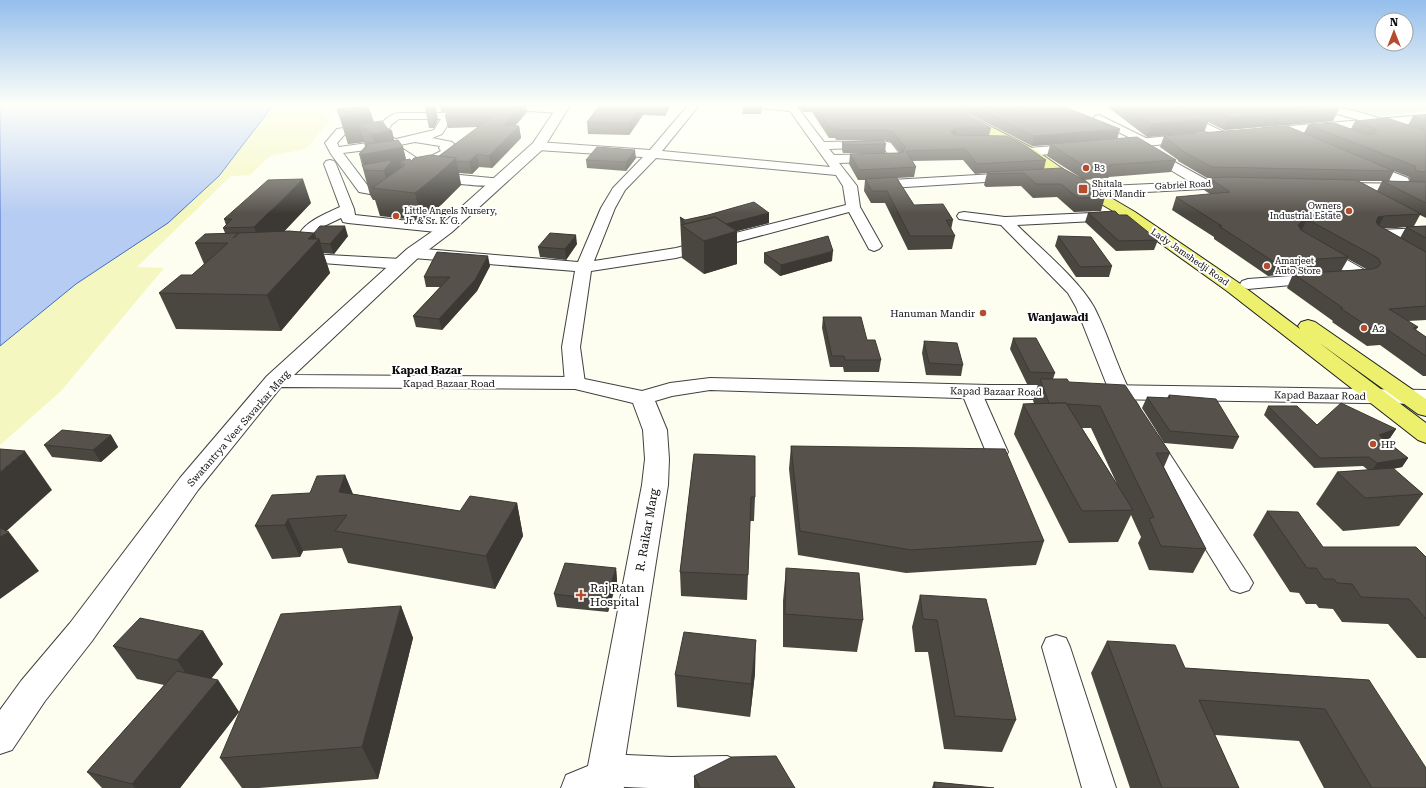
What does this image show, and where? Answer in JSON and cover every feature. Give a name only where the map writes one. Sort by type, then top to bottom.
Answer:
[{"type":"main road","name":"Lady Jamshedji Road","points":[[1031,141],[1049,150],[1421,401]]},
{"type":"main road","name":"Lady Jamshedji Road","points":[[1011,142],[1029,152],[1062,175],[1130,215],[1233,287],[1376,395],[1426,435]]},
{"type":"street","points":[[333,141],[331,143],[347,209],[348,219],[446,229]]},
{"type":"street","points":[[388,141],[394,145],[399,152],[436,176]]},
{"type":"street","points":[[335,157],[394,145],[406,141]]},
{"type":"street","points":[[398,164],[417,164],[450,151],[446,148],[448,146],[446,144],[429,141]]},
{"type":"street","name":"Swatantrya Veer Savarkar Marg","points":[[0,738],[33,691],[81,632],[189,484],[275,381],[407,259],[446,229],[538,146],[541,141]]},
{"type":"street","points":[[642,398],[574,383],[571,347],[584,268],[612,201],[620,188],[663,141]]},
{"type":"street","points":[[816,141],[850,186],[853,207],[874,246]]},
{"type":"street","points":[[1103,146],[1160,141]]},
{"type":"street","points":[[987,142],[1011,142]]},
{"type":"street","points":[[1134,143],[1204,184]]},
{"type":"street","points":[[820,146],[883,144],[888,145],[896,158],[830,159]]},
{"type":"street","points":[[843,145],[854,159]]},
{"type":"street","points":[[538,146],[652,154],[840,172]]},
{"type":"street","points":[[1029,152],[1087,147]]},
{"type":"street","points":[[335,157],[367,190],[407,182]]},
{"type":"street","points":[[1354,160],[1403,181]]},
{"type":"street","points":[[351,172],[367,169]]},
{"type":"street","points":[[1038,176],[1062,175]]},
{"type":"street","points":[[422,179],[436,176],[473,181],[497,182]]},
{"type":"street","points":[[850,186],[1022,177]]},
{"type":"street","name":"Gabriel Road","points":[[1108,190],[1204,184],[1252,184]]},
{"type":"street","points":[[1328,186],[1426,188]]},
{"type":"street","points":[[1355,187],[1378,199]]},
{"type":"street","points":[[347,209],[317,224],[306,234],[294,258],[407,259],[584,268],[676,253],[853,207]]},
{"type":"street","points":[[964,216],[1005,221],[1130,215]]},
{"type":"street","points":[[1412,219],[1426,226]]},
{"type":"street","points":[[1005,221],[1074,290],[1088,314],[1120,393],[1240,583]]},
{"type":"street","points":[[1426,232],[1377,234],[1426,262]]},
{"type":"street","points":[[1248,284],[1364,276],[1306,243]]},
{"type":"street","name":"Kapad Bazaar Road","points":[[275,381],[574,383]]},
{"type":"street","name":"Kapad Bazaar Road","points":[[642,398],[670,390],[710,384],[971,391],[1376,395],[1421,401]]},
{"type":"street","points":[[971,391],[997,452]]},
{"type":"street","name":"R. Raikar Marg","points":[[599,781],[655,486],[657,459],[655,430],[642,398]]},
{"type":"street","points":[[1056,647],[1099,788]]},
{"type":"street","points":[[599,781],[671,773],[756,771]]},
{"type":"sand","points":[[242,141],[313,141],[304,149],[270,156],[250,175],[231,176],[137,267],[164,268],[61,391],[0,445],[0,346],[76,284]]},
{"type":"water","points":[[0,141],[246,141],[219,176],[168,223],[76,284],[0,346]]},
{"type":"building","points":[[399,141],[403,147],[361,155],[359,154],[368,144]]},
{"type":"building","points":[[460,141],[504,141],[489,156],[477,154],[469,162],[456,161],[456,158],[439,156]]},
{"type":"building","points":[[884,141],[886,144],[844,145],[842,142]]},
{"type":"building","points":[[900,141],[1016,141],[1046,160],[977,164],[965,149],[906,151],[916,167],[859,170],[850,154],[898,153],[903,152],[905,147]]},
{"type":"building","points":[[1090,141],[1143,141],[1176,160],[1087,168],[1050,144]]},
{"type":"building","points":[[1170,141],[1322,141],[1394,171],[1212,167],[1182,150]]},
{"type":"building","points":[[1349,141],[1426,141],[1426,172],[1416,171],[1415,166]]},
{"type":"building","points":[[597,147],[635,150],[626,162],[586,160]]},
{"type":"building","points":[[430,155],[456,158],[415,193],[372,188],[405,165],[400,161],[410,159],[411,161],[414,158]]},
{"type":"building","points":[[392,160],[384,171],[365,170],[362,165]]},
{"type":"building","points":[[1062,168],[1086,181],[1105,197],[1078,198],[1061,184],[1036,184],[1024,173],[989,174],[987,172]]},
{"type":"building","points":[[896,177],[914,205],[943,204],[953,220],[946,220],[955,236],[910,236],[887,191],[872,191],[865,179]]},
{"type":"building","points":[[1226,177],[1356,180],[1421,214],[1378,217],[1376,222],[1378,225],[1426,252],[1426,306],[1389,309],[1418,327],[1413,328],[1426,337],[1426,356],[1388,330],[1375,331],[1340,308],[1343,308],[1294,274],[1372,269],[1378,267],[1381,263],[1378,258],[1312,222],[1306,221],[1301,222],[1298,225],[1301,230],[1348,257],[1274,262],[1219,226],[1222,226],[1176,197],[1230,192],[1209,178]]},
{"type":"building","points":[[303,179],[254,227],[223,228],[232,219],[224,219],[268,180]]},
{"type":"building","points":[[1382,181],[1426,182],[1426,203]]},
{"type":"building","points":[[754,202],[769,213],[726,224],[715,217],[685,224],[680,217],[685,220]]},
{"type":"building","points":[[1115,211],[1119,215],[1127,215],[1158,240],[1119,241],[1088,213]]},
{"type":"building","points":[[715,217],[737,231],[704,241],[681,225]]},
{"type":"building","points":[[320,226],[345,226],[330,244],[320,243],[319,239],[316,239],[314,233]]},
{"type":"building","points":[[1426,226],[1426,238],[1406,227]]},
{"type":"building","points":[[289,231],[314,233],[308,239],[319,239],[267,295],[159,293],[181,275],[192,275],[228,243],[195,243],[205,234]]},
{"type":"building","points":[[550,233],[576,235],[565,249],[538,247]]},
{"type":"building","points":[[828,236],[833,251],[781,265],[764,253]]},
{"type":"building","points":[[1058,236],[1091,237],[1112,266],[1080,267]]},
{"type":"building","points":[[437,252],[488,256],[475,280],[439,319],[413,316],[450,277],[424,277]]},
{"type":"building","points":[[823,317],[861,317],[867,340],[875,340],[881,360],[845,360],[844,356],[832,356]]},
{"type":"building","points":[[1013,338],[1036,338],[1055,373],[1030,372]]},
{"type":"building","points":[[924,341],[957,343],[963,365],[929,363]]},
{"type":"building","points":[[1040,379],[1067,379],[1069,382],[1125,385],[1170,453],[1156,453],[1206,549],[1161,546],[1149,519],[1154,517],[1100,406],[1049,403]]},
{"type":"building","points":[[1169,395],[1216,399],[1239,437],[1170,431],[1147,397],[1170,398]]},
{"type":"building","points":[[1066,403],[1133,510],[1082,511],[1023,404]]},
{"type":"building","points":[[1341,403],[1396,429],[1379,435],[1408,458],[1377,463],[1369,457],[1320,458],[1268,406],[1297,406],[1317,425]]},
{"type":"building","points":[[62,430],[111,435],[93,450],[44,445]]},
{"type":"building","points":[[791,446],[1005,449],[1044,541],[911,550],[800,531]]},
{"type":"building","points":[[0,449],[25,451],[0,472]]},
{"type":"building","points":[[694,454],[755,456],[755,497],[751,497],[748,575],[680,572]]},
{"type":"building","points":[[1393,468],[1423,494],[1365,498],[1337,472]]},
{"type":"building","points":[[345,475],[339,492],[460,511],[470,496],[517,503],[486,556],[335,531],[347,515],[288,519],[285,525],[255,526],[272,495],[310,493],[317,476]]},
{"type":"building","points":[[1267,511],[1298,512],[1323,547],[1416,547],[1426,557],[1426,619],[1409,599],[1361,597],[1352,584],[1337,583],[1334,579],[1324,579],[1316,568],[1307,568]]},
{"type":"building","points":[[0,528],[9,532],[0,537]]},
{"type":"building","points":[[565,563],[616,568],[606,600],[554,594]]},
{"type":"building","points":[[786,568],[859,573],[863,620],[785,614]]},
{"type":"building","points":[[920,595],[986,599],[1016,720],[955,716],[937,620],[923,619]]},
{"type":"building","points":[[401,606],[362,747],[220,758],[281,614]]},
{"type":"building","points":[[140,618],[203,631],[177,660],[113,646]]},
{"type":"building","points":[[684,632],[756,640],[751,684],[675,675]]},
{"type":"building","points":[[1107,641],[1175,645],[1185,668],[1369,680],[1426,768],[1426,788],[1372,788],[1325,709],[1199,700],[1239,788],[1162,788]]},
{"type":"building","points":[[177,671],[218,680],[132,784],[87,772]]},
{"type":"building","points":[[776,756],[795,788],[700,788],[694,776],[732,757]]},
{"type":"building","points":[[934,782],[994,788],[935,788]]},
{"type":"place","name":"B3","points":[[1086,168]]},
{"type":"place","name":"Shitala Devi Mandir","points":[[1083,189]]},
{"type":"place","name":"Owners Industrial Estate","points":[[1349,211]]},
{"type":"place","name":"Little Angels Nursery, Jr. & Sr. K. G.","points":[[396,216]]},
{"type":"place","name":"Amarjeet Auto Store","points":[[1267,266]]},
{"type":"place","name":"Hanuman Mandir","points":[[983,313]]},
{"type":"place","name":"A2","points":[[1364,328]]},
{"type":"place","name":"HP","points":[[1373,444]]},
{"type":"place","name":"Raj Ratan Hospital","points":[[581,595]]},
{"type":"district","name":"Wanjawadi","points":[[1058,317]]},
{"type":"district","name":"Kapad Bazar","points":[[427,370]]}]
